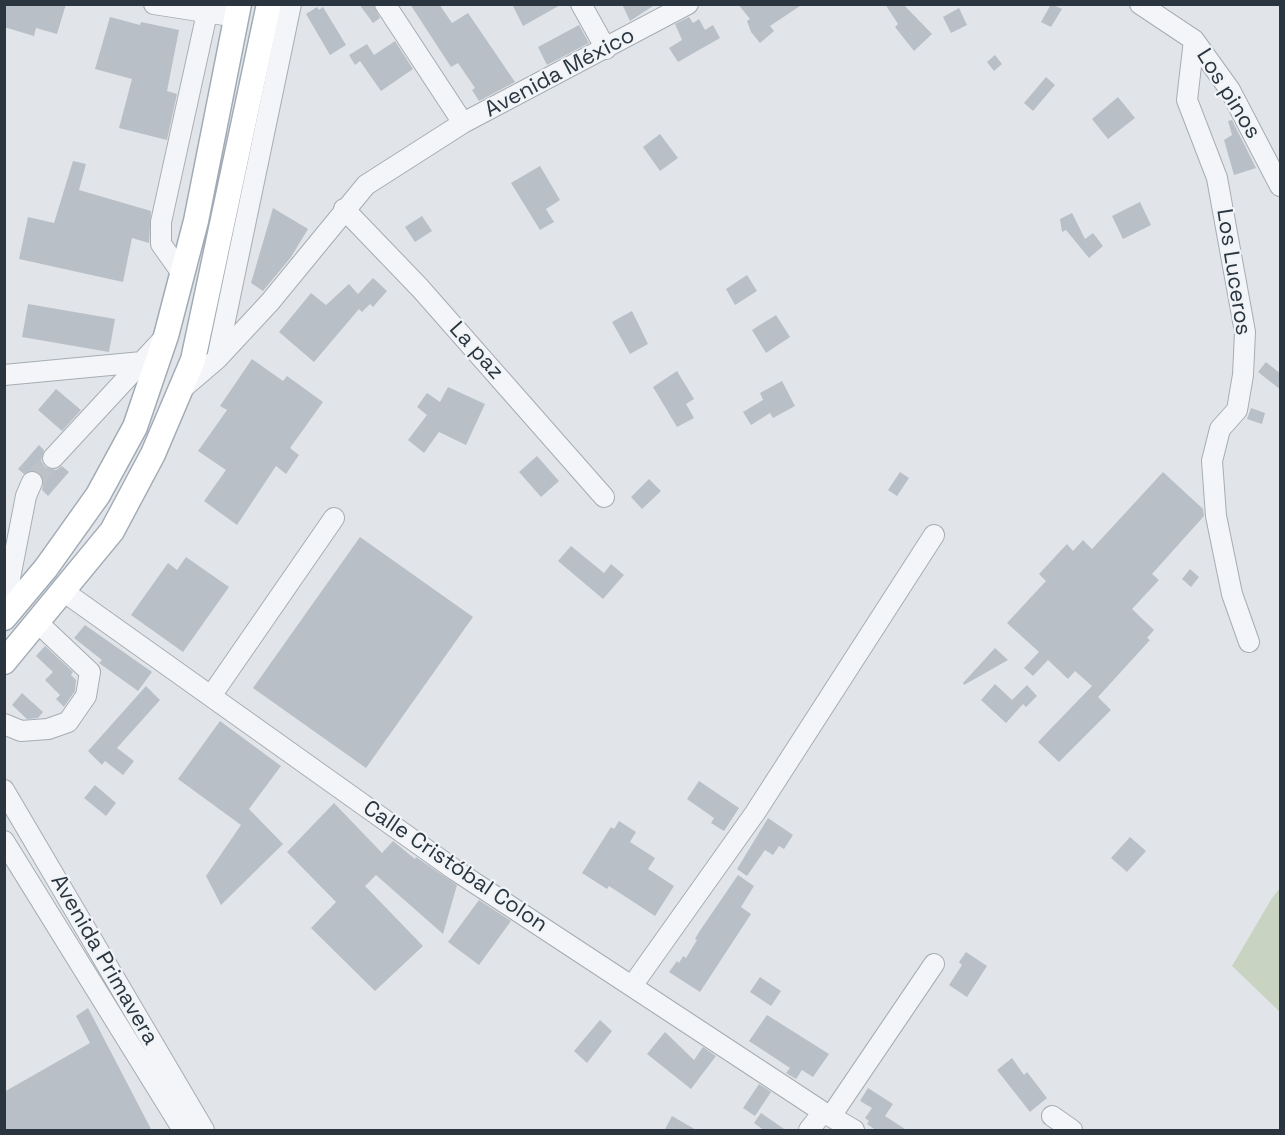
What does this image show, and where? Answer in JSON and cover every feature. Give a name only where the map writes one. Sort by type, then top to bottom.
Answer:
[{"type":"main road","points":[[4,662],[112,531],[153,453],[180,391],[196,349],[269,4]]},
{"type":"main road","points":[[7,615],[46,568],[98,495],[135,427],[166,336],[183,275],[238,11]]},
{"type":"street","points":[[154,4],[238,11]]},
{"type":"street","points":[[217,359],[291,4]]},
{"type":"street","points":[[385,4],[463,123]]},
{"type":"street","points":[[581,4],[606,49]]},
{"type":"street","name":"Los pinos","points":[[1140,4],[1194,40],[1230,90],[1278,181]]},
{"type":"street","name":"Avenida México","points":[[180,391],[217,359],[270,303],[366,185],[463,123],[687,5]]},
{"type":"street","points":[[183,275],[161,244],[161,222],[208,9]]},
{"type":"street","name":"Los Luceros","points":[[1194,40],[1187,100],[1217,178],[1245,332],[1243,375],[1237,410],[1220,429],[1212,462],[1216,516],[1230,583],[1249,642]]},
{"type":"street","name":"La paz","points":[[344,210],[428,297],[604,497]]},
{"type":"street","points":[[53,458],[166,336]]},
{"type":"street","points":[[4,375],[142,362]]},
{"type":"street","points":[[7,615],[7,575],[26,496],[33,482]]},
{"type":"street","points":[[211,696],[334,518]]},
{"type":"street","points":[[632,986],[755,813],[934,536]]},
{"type":"street","name":"Calle Cristóbal Colon","points":[[63,591],[455,870],[854,1131]]},
{"type":"street","points":[[4,724],[21,731],[48,729],[68,722],[86,696],[90,672],[37,622]]},
{"type":"street","name":"Avenida Primavera","points":[[4,790],[204,1131]]},
{"type":"street","name":"Avenida Primavera","points":[[4,841],[183,1131]]},
{"type":"street","points":[[809,1131],[827,1114],[934,964]]},
{"type":"street","points":[[1052,1116],[1072,1131]]},
{"type":"green space","points":[[1280,888],[1280,1012],[1232,966]]},
{"type":"building","points":[[4,4],[66,4],[57,34],[36,28],[34,36],[4,27]]},
{"type":"building","points":[[359,4],[373,4],[380,18],[373,23]]},
{"type":"building","points":[[410,4],[439,4],[452,23],[468,13],[515,82],[479,101],[472,90],[475,88],[458,63],[451,67]]},
{"type":"building","points":[[512,4],[562,4],[523,26]]},
{"type":"building","points":[[622,4],[656,4],[630,21]]},
{"type":"building","points":[[738,4],[803,4],[770,26],[774,31],[760,43],[751,32],[747,21],[750,19]]},
{"type":"building","points":[[885,4],[903,4],[932,34],[914,51],[895,27],[898,24]]},
{"type":"building","points":[[1051,4],[1062,9],[1051,27],[1041,22]]},
{"type":"building","points":[[317,7],[319,10],[323,7],[346,45],[330,55],[306,14]]},
{"type":"building","points":[[959,8],[967,25],[951,33],[943,17]]},
{"type":"building","points":[[110,17],[140,25],[141,22],[179,30],[167,91],[177,94],[167,140],[119,128],[132,79],[95,69]]},
{"type":"building","points":[[689,17],[693,23],[699,19],[705,30],[713,25],[720,38],[678,62],[669,48],[682,40],[675,24]]},
{"type":"building","points":[[579,25],[589,43],[547,65],[538,47]]},
{"type":"building","points":[[395,41],[413,69],[381,91],[360,61],[355,65],[349,55],[367,44],[374,55]]},
{"type":"building","points":[[995,55],[1002,64],[994,71],[987,62]]},
{"type":"building","points":[[1046,77],[1055,85],[1033,111],[1024,103]]},
{"type":"building","points":[[1118,97],[1135,118],[1108,139],[1092,119]]},
{"type":"building","points":[[1232,120],[1256,168],[1234,175],[1224,140],[1232,135],[1228,121]]},
{"type":"building","points":[[660,134],[678,158],[660,171],[643,147]]},
{"type":"building","points":[[73,161],[86,164],[79,190],[151,211],[149,243],[132,238],[123,282],[19,259],[28,217],[54,223]]},
{"type":"building","points":[[540,166],[560,200],[546,209],[554,222],[540,230],[511,183]]},
{"type":"building","points":[[1140,202],[1151,225],[1123,239],[1112,216]]},
{"type":"building","points":[[273,208],[308,229],[291,257],[263,291],[251,283]]},
{"type":"building","points":[[1072,213],[1085,239],[1093,233],[1103,246],[1089,258],[1066,230],[1062,232],[1060,219]]},
{"type":"building","points":[[422,216],[432,231],[415,242],[405,227]]},
{"type":"building","points":[[747,275],[757,291],[735,305],[726,289]]},
{"type":"building","points":[[373,278],[387,291],[373,307],[370,304],[362,312],[359,309],[314,362],[279,332],[311,293],[326,305],[349,284],[358,294]]},
{"type":"building","points":[[28,304],[115,319],[109,352],[22,337]]},
{"type":"building","points":[[632,311],[648,344],[630,354],[612,322]]},
{"type":"building","points":[[776,315],[790,337],[766,353],[752,330]]},
{"type":"building","points":[[252,359],[283,381],[287,376],[323,402],[290,448],[299,455],[286,474],[276,466],[237,525],[204,501],[226,470],[198,451],[227,410],[220,406]]},
{"type":"building","points":[[1266,362],[1281,374],[1281,390],[1258,372]]},
{"type":"building","points":[[677,371],[694,399],[686,404],[694,418],[677,427],[653,387]]},
{"type":"building","points":[[782,381],[795,406],[773,418],[770,413],[751,425],[743,412],[763,400],[760,393]]},
{"type":"building","points":[[448,387],[485,404],[466,445],[439,432],[424,453],[408,440],[427,415],[417,407],[427,393],[440,402]]},
{"type":"building","points":[[56,389],[81,410],[62,431],[38,410]]},
{"type":"building","points":[[1251,408],[1265,413],[1262,424],[1247,419]]},
{"type":"building","points":[[39,445],[44,450],[41,461],[45,467],[56,470],[62,466],[69,472],[48,496],[42,490],[44,481],[41,474],[31,470],[24,474],[18,469]]},
{"type":"building","points":[[537,456],[559,481],[541,497],[519,472]]},
{"type":"building","points":[[900,472],[909,478],[897,496],[888,490]]},
{"type":"building","points":[[1163,472],[1203,509],[1204,516],[1152,574],[1159,580],[1132,609],[1154,630],[1147,638],[1150,640],[1098,697],[1111,710],[1059,762],[1038,742],[1092,686],[1075,671],[1068,679],[1048,660],[1033,676],[1024,668],[1039,652],[1007,623],[1046,581],[1039,574],[1067,544],[1073,551],[1083,540],[1092,549]]},
{"type":"building","points":[[649,479],[661,491],[642,509],[631,497]]},
{"type":"building","points":[[360,537],[473,617],[366,768],[253,688]]},
{"type":"building","points":[[571,546],[604,573],[611,564],[624,575],[603,599],[558,561]]},
{"type":"building","points":[[186,557],[229,587],[183,652],[131,615],[168,563],[177,570]]},
{"type":"building","points":[[1190,569],[1199,577],[1191,587],[1182,579]]},
{"type":"building","points":[[85,625],[152,672],[138,691],[99,663],[102,660],[74,638]]},
{"type":"building","points":[[45,646],[73,672],[71,675],[76,680],[75,691],[64,707],[56,699],[60,695],[45,680],[53,672],[36,656]]},
{"type":"building","points":[[995,648],[1008,660],[964,685],[963,683]]},
{"type":"building","points":[[995,684],[1012,700],[1027,685],[1037,696],[1026,707],[1023,704],[1006,723],[981,700]]},
{"type":"building","points":[[146,686],[160,700],[117,748],[134,761],[123,775],[105,761],[102,765],[88,751]]},
{"type":"building","points":[[22,693],[43,712],[38,718],[27,719],[12,705]]},
{"type":"building","points":[[220,721],[281,766],[249,809],[283,844],[221,905],[206,876],[241,825],[178,779]]},
{"type":"building","points":[[699,781],[739,808],[724,831],[711,823],[714,818],[687,799]]},
{"type":"building","points":[[95,785],[116,803],[106,816],[84,798]]},
{"type":"building","points":[[334,803],[382,853],[393,841],[415,859],[416,857],[457,885],[443,934],[376,875],[365,886],[423,946],[375,991],[311,928],[336,902],[287,852]]},
{"type":"building","points":[[768,818],[793,835],[784,849],[779,846],[773,855],[765,850],[747,876],[737,869]]},
{"type":"building","points":[[619,821],[636,832],[630,842],[655,858],[648,869],[674,886],[655,916],[609,886],[607,889],[582,873],[611,827],[614,829]]},
{"type":"building","points":[[1130,837],[1146,851],[1127,872],[1111,858]]},
{"type":"building","points":[[738,875],[754,886],[741,907],[751,914],[700,992],[669,972],[683,956],[686,958],[699,932]]},
{"type":"building","points":[[479,900],[511,921],[479,965],[448,942]]},
{"type":"building","points":[[966,952],[987,966],[967,997],[949,985],[962,965],[959,962]]},
{"type":"building","points":[[760,977],[781,991],[771,1006],[750,992]]},
{"type":"building","points":[[88,1008],[152,1131],[4,1131],[4,1092],[90,1043],[76,1016]]},
{"type":"building","points":[[767,1015],[829,1054],[813,1077],[802,1070],[796,1079],[786,1073],[790,1068],[749,1041]]},
{"type":"building","points":[[600,1020],[612,1031],[587,1063],[574,1051]]},
{"type":"building","points":[[665,1032],[694,1060],[703,1047],[716,1056],[691,1089],[647,1054]]},
{"type":"building","points":[[1012,1058],[1024,1075],[1027,1072],[1047,1098],[1030,1112],[997,1070]]},
{"type":"building","points":[[759,1084],[771,1092],[755,1116],[743,1108]]},
{"type":"building","points":[[868,1088],[893,1104],[885,1116],[908,1131],[877,1131],[867,1124],[869,1121],[865,1118],[872,1108],[860,1101]]},
{"type":"building","points":[[761,1113],[787,1131],[765,1131],[754,1123]]},
{"type":"building","points":[[672,1116],[698,1131],[664,1131]]},
{"type":"tunnel","points":[[32,482],[53,458]]}]
